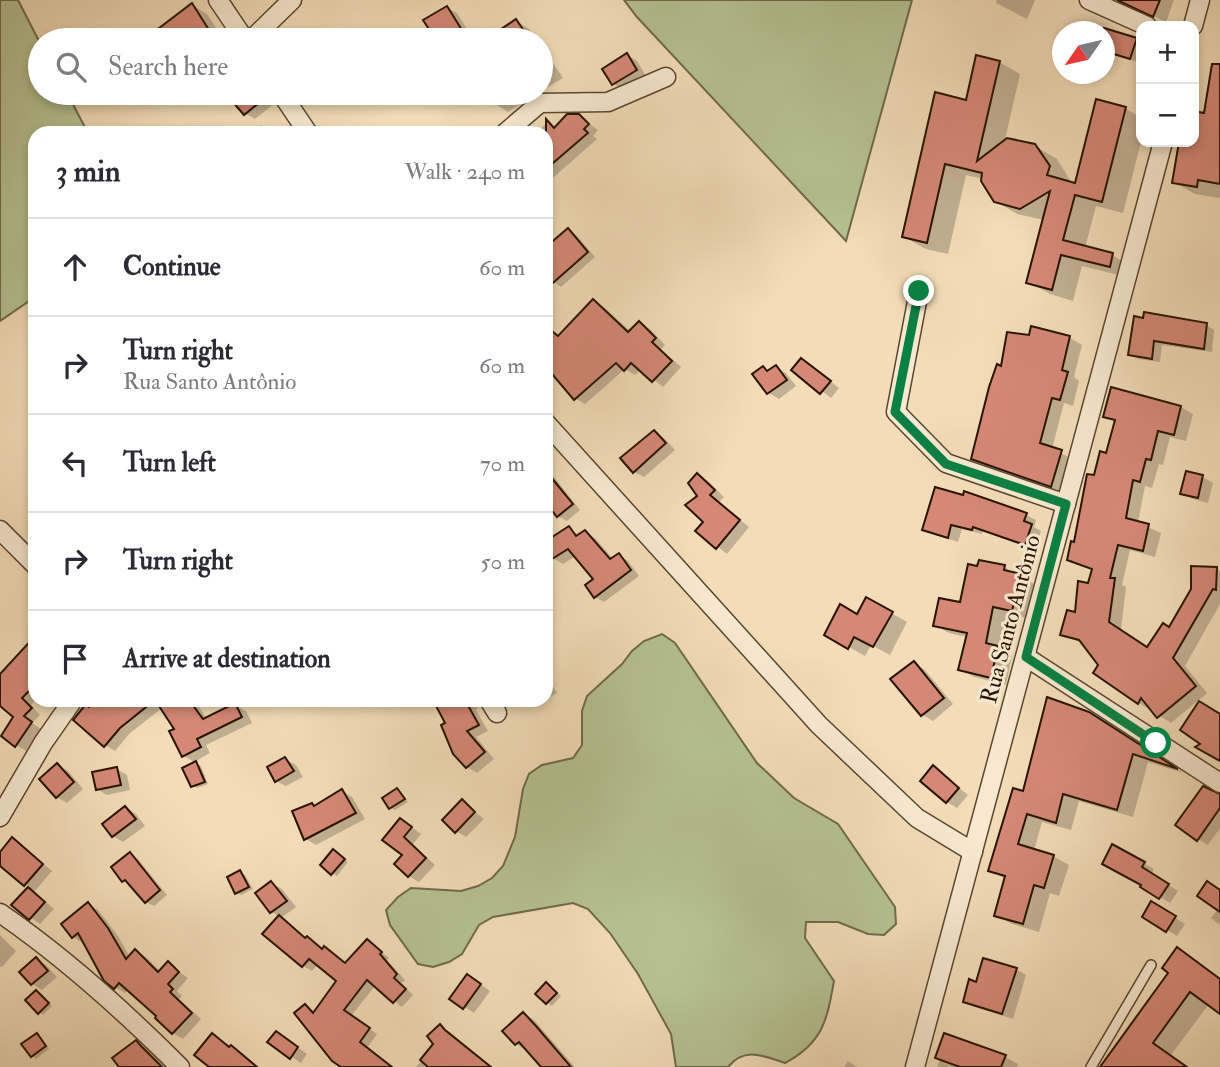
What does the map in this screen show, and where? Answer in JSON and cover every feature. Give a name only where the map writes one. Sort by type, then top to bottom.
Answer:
[{"type":"street","points":[[218,0],[237,28]]},
{"type":"street","points":[[263,28],[292,0]]},
{"type":"street","points":[[1089,0],[1136,21]]},
{"type":"street","points":[[1195,21],[1200,0]]},
{"type":"street","points":[[553,103],[608,102],[666,77]]},
{"type":"street","points":[[289,105],[303,126]]},
{"type":"street","points":[[513,126],[538,105]]},
{"type":"street","name":"Rua Santo Antônio","points":[[915,1067],[1162,147]]},
{"type":"street","points":[[919,291],[895,412],[946,464],[1066,504]]},
{"type":"street","points":[[553,431],[819,725],[917,818],[973,852]]},
{"type":"street","points":[[0,530],[28,558]]},
{"type":"street","points":[[1026,657],[1220,783]]},
{"type":"street","points":[[0,817],[43,743],[68,707]]},
{"type":"street","points":[[0,913],[25,930],[144,1031],[180,1067]]},
{"type":"lane","points":[[1091,1067],[1151,965]]},
{"type":"green space","points":[[0,0],[18,0],[32,28],[28,28],[28,105],[73,105],[84,126],[28,126],[28,302],[0,321]]},
{"type":"green space","points":[[624,0],[912,0],[846,241],[637,17]]},
{"type":"green space","points":[[662,634],[675,643],[757,763],[794,798],[838,824],[895,907],[896,924],[884,935],[868,934],[838,922],[806,922],[805,938],[834,981],[821,1029],[808,1047],[785,1063],[755,1054],[741,1057],[728,1067],[676,1067],[671,1034],[638,974],[610,933],[588,909],[573,903],[493,917],[479,925],[462,954],[433,967],[418,964],[390,925],[386,910],[411,888],[461,891],[492,878],[503,866],[515,837],[523,789],[529,774],[542,765],[573,758],[582,745],[582,711],[587,696],[644,641]]},
{"type":"building","points":[[1117,0],[1160,0],[1153,17]]},
{"type":"building","points":[[192,3],[208,28],[159,28]]},
{"type":"building","points":[[447,6],[461,28],[428,28],[423,20]]},
{"type":"building","points":[[516,19],[522,28],[503,28]]},
{"type":"building","points":[[1115,31],[1136,38],[1130,59],[1115,54]]},
{"type":"building","points":[[627,53],[637,70],[612,85],[602,69]]},
{"type":"building","points":[[976,55],[1000,61],[977,161],[1007,138],[1035,144],[1050,166],[1047,175],[1075,183],[1096,99],[1126,107],[1102,202],[1075,195],[1063,240],[1113,253],[1110,267],[1061,255],[1052,290],[1026,283],[1050,191],[1020,209],[994,202],[981,181],[982,173],[945,164],[927,243],[902,237],[935,92],[966,100]]},
{"type":"building","points":[[1212,64],[1220,64],[1220,184],[1198,180],[1197,187],[1172,183],[1178,147],[1199,147],[1199,112],[1204,113]]},
{"type":"building","points":[[235,105],[256,105],[244,115]]},
{"type":"building","points":[[567,114],[579,114],[589,124],[584,129],[588,133],[553,163],[554,128]]},
{"type":"building","points":[[568,228],[588,252],[553,283],[553,241]]},
{"type":"building","points":[[593,299],[628,332],[639,321],[656,338],[652,342],[672,361],[652,382],[631,363],[624,371],[616,363],[574,400],[553,375],[553,332],[558,336]]},
{"type":"building","points":[[1144,312],[1207,323],[1204,349],[1154,341],[1152,359],[1128,355],[1134,316],[1143,318]]},
{"type":"building","points":[[1031,326],[1070,336],[1062,370],[1068,372],[1060,400],[1052,398],[1040,443],[1062,450],[1051,487],[971,459],[989,387],[997,364],[1001,366],[1007,332],[1029,335]]},
{"type":"building","points":[[801,358],[831,381],[820,394],[791,370]]},
{"type":"building","points":[[776,365],[787,380],[767,394],[752,374],[763,366],[767,371]]},
{"type":"building","points":[[1111,387],[1181,406],[1174,435],[1158,431],[1151,460],[1146,459],[1140,482],[1133,480],[1126,518],[1149,524],[1143,551],[1118,545],[1110,578],[1115,578],[1109,622],[1147,647],[1163,623],[1169,627],[1191,589],[1191,566],[1217,567],[1216,590],[1213,589],[1173,658],[1196,686],[1157,718],[1141,698],[1138,704],[1093,673],[1098,665],[1079,640],[1060,635],[1067,610],[1075,612],[1078,581],[1088,583],[1092,569],[1067,560],[1071,541],[1074,542],[1087,474],[1094,475],[1100,451],[1106,453],[1115,420],[1103,417]]},
{"type":"building","points":[[654,430],[666,443],[633,473],[620,458]]},
{"type":"building","points":[[1186,471],[1203,475],[1198,498],[1180,494]]},
{"type":"building","points":[[697,473],[715,490],[710,495],[740,520],[716,549],[695,531],[703,522],[685,505],[697,496],[688,483]]},
{"type":"building","points":[[553,480],[573,504],[557,517],[553,512]]},
{"type":"building","points":[[935,487],[963,495],[964,491],[1027,513],[1024,521],[1032,524],[1025,545],[973,527],[972,530],[951,525],[948,538],[922,530]]},
{"type":"building","points":[[569,526],[576,536],[585,530],[610,559],[619,553],[631,570],[594,598],[585,585],[593,579],[568,549],[553,558],[553,536]]},
{"type":"building","points":[[979,560],[1005,565],[1004,570],[1021,574],[1012,611],[993,607],[986,643],[998,646],[991,678],[958,670],[967,633],[933,626],[939,598],[960,602],[968,564],[977,566]]},
{"type":"building","points":[[866,597],[893,612],[873,647],[854,637],[848,649],[824,635],[840,604],[857,614]]},
{"type":"building","points":[[28,644],[28,692],[22,698],[28,707],[32,708],[24,716],[32,722],[15,747],[1,736],[13,717],[0,706],[0,674]]},
{"type":"building","points":[[914,661],[944,698],[921,716],[890,679]]},
{"type":"building","points":[[1047,697],[1089,712],[1178,769],[1133,754],[1117,810],[1063,794],[1056,823],[1027,814],[1018,844],[1054,855],[1044,888],[1034,885],[1023,924],[994,916],[1005,876],[988,871],[1013,788],[1023,791]]},
{"type":"building","points":[[1199,701],[1220,714],[1220,761],[1195,747],[1200,744],[1180,730]]},
{"type":"building","points":[[84,707],[146,707],[120,728],[104,747],[73,720]]},
{"type":"building","points":[[160,707],[194,707],[203,719],[227,707],[237,707],[242,717],[197,739],[201,747],[182,757],[169,731],[174,729]]},
{"type":"building","points":[[437,707],[469,707],[479,725],[467,731],[485,752],[466,768],[453,754],[441,725],[445,723]]},
{"type":"building","points":[[285,757],[294,771],[275,782],[267,767]]},
{"type":"building","points":[[196,761],[205,782],[191,787],[182,768]]},
{"type":"building","points":[[57,763],[74,782],[56,798],[39,779]]},
{"type":"building","points":[[933,765],[959,788],[946,803],[920,781]]},
{"type":"building","points":[[117,767],[121,785],[96,790],[92,772]]},
{"type":"building","points":[[1203,786],[1220,794],[1220,808],[1197,841],[1175,825]]},
{"type":"building","points":[[397,788],[405,799],[389,809],[382,798]]},
{"type":"building","points":[[342,789],[356,813],[304,840],[292,811],[312,803],[314,806]]},
{"type":"building","points":[[462,799],[475,812],[455,833],[442,820]]},
{"type":"building","points":[[125,806],[136,819],[112,837],[102,824]]},
{"type":"building","points":[[400,818],[412,827],[404,837],[426,858],[408,877],[394,864],[402,855],[382,840]]},
{"type":"building","points":[[12,837],[43,864],[24,886],[0,866],[0,852]]},
{"type":"building","points":[[1112,844],[1145,862],[1142,867],[1169,884],[1159,899],[1140,887],[1141,885],[1102,864]]},
{"type":"building","points":[[333,849],[345,859],[331,875],[320,865]]},
{"type":"building","points":[[130,852],[160,890],[145,903],[125,880],[122,882],[111,867]]},
{"type":"building","points":[[240,870],[249,887],[235,894],[227,877]]},
{"type":"building","points":[[271,881],[287,901],[270,913],[255,893]]},
{"type":"building","points":[[1207,881],[1220,890],[1220,912],[1197,896]]},
{"type":"building","points":[[28,887],[45,902],[29,920],[11,905]]},
{"type":"building","points":[[1151,901],[1176,916],[1166,932],[1142,917]]},
{"type":"building","points":[[88,902],[108,928],[126,959],[135,949],[158,972],[168,961],[179,972],[168,984],[173,989],[170,992],[192,1013],[172,1034],[119,983],[114,989],[104,981],[78,933],[72,938],[61,924]]},
{"type":"building","points":[[279,915],[305,938],[307,936],[322,949],[324,946],[345,963],[367,939],[382,952],[380,954],[397,974],[394,978],[406,989],[393,1003],[367,980],[344,1010],[370,1028],[360,1042],[392,1067],[341,1067],[332,1061],[294,1013],[305,1004],[313,1013],[336,981],[309,959],[302,967],[262,934]]},
{"type":"building","points":[[1177,947],[1220,979],[1220,1014],[1190,992],[1153,1043],[1187,1067],[1100,1067],[1168,973],[1162,968]]},
{"type":"building","points":[[36,957],[48,971],[31,985],[19,972]]},
{"type":"building","points":[[983,958],[1017,968],[1002,1014],[963,1002],[969,979],[976,982]]},
{"type":"building","points":[[467,974],[481,984],[463,1009],[449,999]]},
{"type":"building","points":[[546,982],[557,993],[546,1004],[535,994]]},
{"type":"building","points":[[36,990],[49,1003],[38,1014],[25,1000]]},
{"type":"building","points":[[523,1012],[571,1067],[541,1067],[519,1042],[515,1045],[502,1031]]},
{"type":"building","points":[[440,1024],[491,1067],[428,1067],[420,1060],[433,1044],[427,1036]]},
{"type":"building","points":[[276,1031],[298,1047],[290,1059],[267,1042]]},
{"type":"building","points":[[37,1033],[46,1046],[31,1057],[21,1044]]},
{"type":"building","points":[[212,1033],[257,1067],[209,1067],[194,1055]]},
{"type":"building","points":[[944,1033],[1006,1055],[1001,1067],[960,1067],[935,1058]]},
{"type":"building","points":[[136,1040],[162,1067],[119,1067],[112,1058]]},
{"type":"route","points":[[919,291],[895,412],[946,464],[1066,504],[1026,657],[1156,743]]}]
